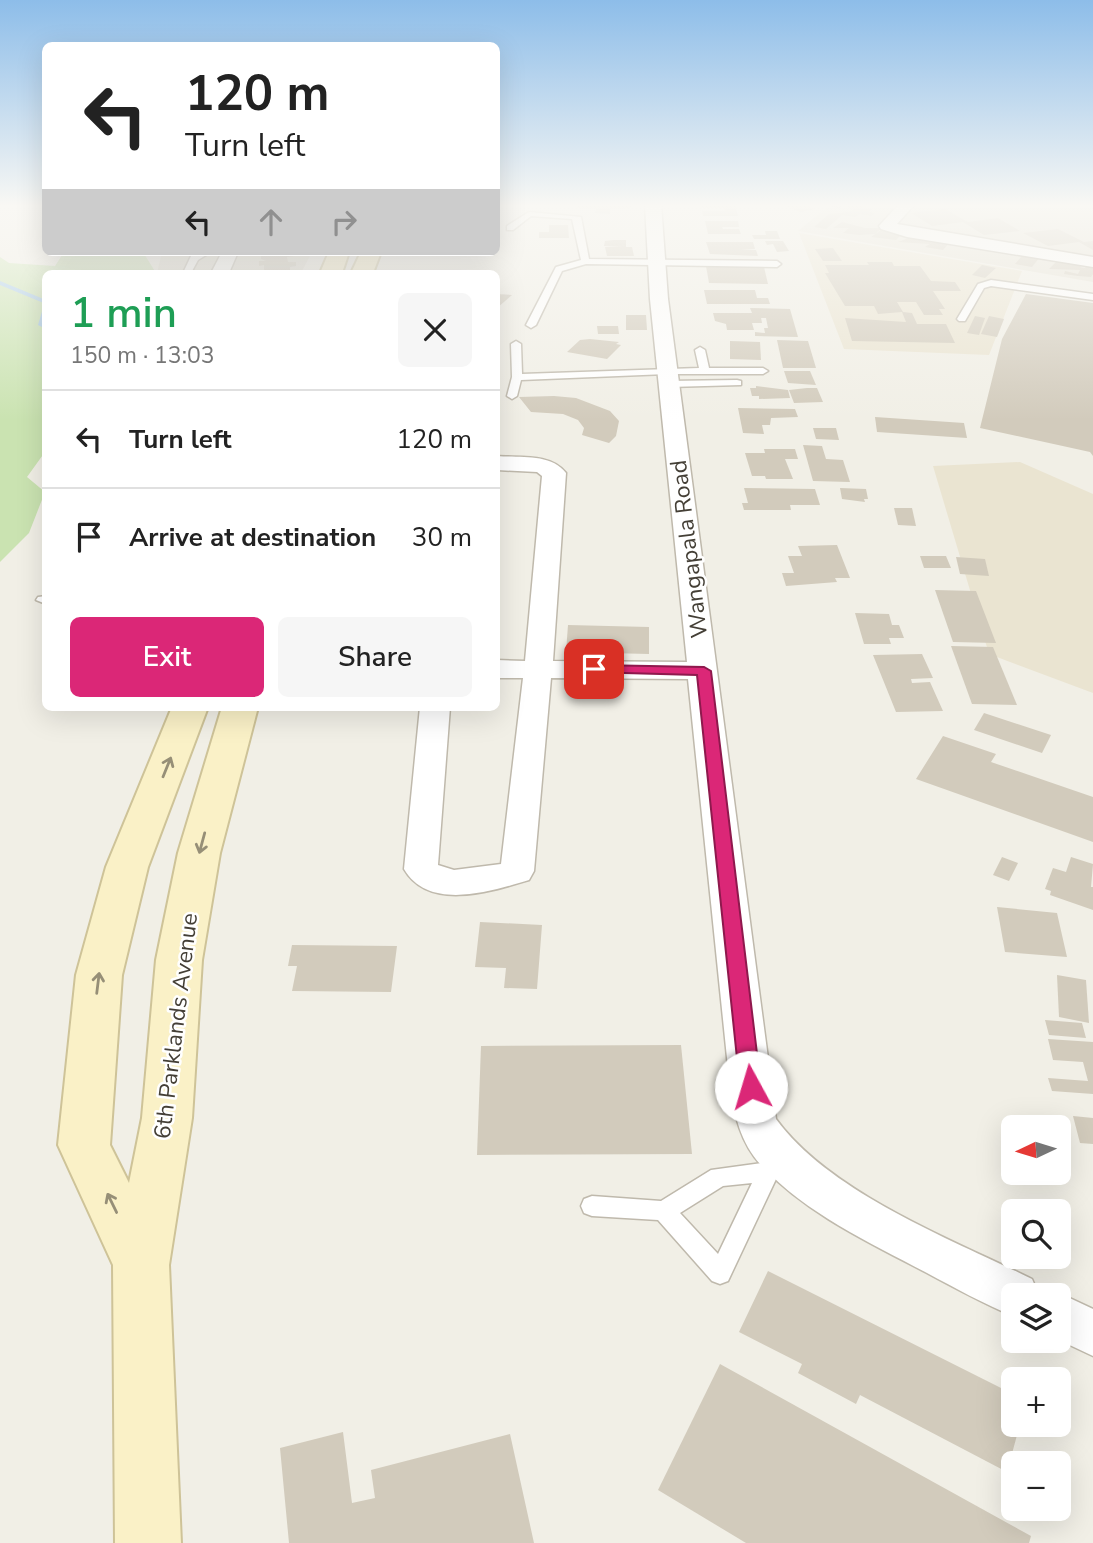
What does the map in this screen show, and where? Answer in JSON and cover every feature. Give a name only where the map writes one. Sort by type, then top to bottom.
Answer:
[{"type":"street","name":"Wangapala Road","points":[[657,276],[751,1087],[758,1128],[774,1165],[1001,1287]]},
{"type":"street","points":[[435,711],[421,869],[441,881],[459,882],[492,880],[517,871],[538,669],[554,473],[543,466],[500,463]]},
{"type":"street","points":[[500,669],[704,671]]},
{"type":"street","name":"6th Parklands Avenue","points":[[141,1265],[84,1145],[97,988],[127,867],[188,711]]},
{"type":"street","name":"6th Parklands Avenue","points":[[148,1543],[141,1265],[167,1118],[179,961],[199,853],[239,711]]},
{"type":"street","points":[[1071,1322],[1093,1333]]},
{"type":"lane","points":[[531,325],[555,276]]},
{"type":"lane","points":[[961,319],[981,286],[985,284],[1009,283],[1093,297]]},
{"type":"lane","points":[[512,396],[517,377],[516,344]]},
{"type":"lane","points":[[700,350],[705,371]]},
{"type":"lane","points":[[668,377],[705,371],[763,372]]},
{"type":"lane","points":[[517,377],[668,377],[737,383]]},
{"type":"lane","points":[[664,1211],[720,1273],[774,1165]]},
{"type":"lane","points":[[592,1206],[664,1211],[719,1177],[774,1165]]},
{"type":"shaded area","points":[[816,276],[1020,276],[989,355],[844,349]]},
{"type":"shaded area","points":[[1058,276],[1093,276],[1093,282]]},
{"type":"shaded area","points":[[1020,462],[1093,494],[1093,693],[989,654],[933,466]]},
{"type":"green space","points":[[0,276],[42,276],[42,456],[27,477],[42,490],[42,500],[29,533],[0,562]]},
{"type":"building","points":[[708,276],[766,276],[768,284],[709,283]]},
{"type":"building","points":[[827,276],[927,276],[931,281],[955,282],[961,291],[933,291],[945,309],[939,309],[943,315],[924,315],[916,302],[897,302],[903,312],[912,313],[917,324],[946,324],[955,343],[852,341],[845,318],[906,322],[902,312],[878,314],[874,306],[845,306]]},
{"type":"building","points":[[704,290],[755,290],[757,298],[768,298],[770,304],[707,304]]},
{"type":"building","points":[[500,294],[512,295],[500,305]]},
{"type":"building","points":[[1026,294],[1093,303],[1093,456],[1090,452],[980,428],[1002,339]]},
{"type":"building","points":[[750,308],[790,309],[798,337],[755,336],[755,332],[765,333],[764,328],[768,328],[766,318],[761,318],[762,323],[752,323],[754,330],[727,330],[726,324],[715,321],[713,313],[752,313]]},
{"type":"building","points":[[626,315],[646,315],[647,330],[626,330]]},
{"type":"building","points":[[975,316],[985,318],[979,335],[967,333]]},
{"type":"building","points":[[989,316],[1004,319],[997,337],[981,334]]},
{"type":"building","points":[[597,326],[618,326],[619,334],[598,334]]},
{"type":"building","points":[[580,340],[619,342],[616,344],[621,345],[607,359],[567,352]]},
{"type":"building","points":[[777,340],[808,341],[816,368],[783,368]]},
{"type":"building","points":[[730,341],[760,342],[761,360],[730,359]]},
{"type":"building","points":[[784,371],[810,371],[816,385],[788,383]]},
{"type":"building","points":[[756,386],[788,390],[790,398],[759,399],[759,396],[752,396],[750,388]]},
{"type":"building","points":[[817,388],[823,402],[794,403],[789,390]]},
{"type":"building","points":[[519,397],[576,398],[610,411],[619,421],[616,436],[609,443],[582,435],[584,428],[578,420],[563,414],[531,412]]},
{"type":"building","points":[[738,408],[795,409],[798,417],[771,418],[770,425],[762,425],[764,434],[743,433]]},
{"type":"building","points":[[875,417],[964,423],[967,438],[877,432]]},
{"type":"building","points":[[813,428],[836,428],[839,440],[816,439]]},
{"type":"building","points":[[803,445],[822,446],[826,459],[843,460],[850,482],[813,481]]},
{"type":"building","points":[[764,449],[795,449],[798,459],[785,459],[793,479],[752,476],[745,453],[765,453]]},
{"type":"building","points":[[744,488],[815,489],[820,505],[790,505],[791,510],[744,510],[742,503],[748,503]]},
{"type":"building","points":[[840,488],[866,489],[868,499],[864,499],[865,502],[842,499]]},
{"type":"building","points":[[894,508],[912,508],[916,526],[898,525]]},
{"type":"building","points":[[837,545],[850,578],[835,578],[837,582],[786,586],[782,573],[794,573],[788,556],[802,556],[798,546]]},
{"type":"building","points":[[920,556],[946,556],[951,568],[924,568]]},
{"type":"building","points":[[956,557],[985,559],[989,576],[960,574]]},
{"type":"building","points":[[935,590],[976,591],[996,643],[953,642]]},
{"type":"building","points":[[855,613],[889,614],[892,625],[899,625],[904,638],[889,638],[891,644],[864,644]]},
{"type":"building","points":[[568,625],[649,627],[649,654],[566,652]]},
{"type":"building","points":[[951,646],[993,647],[1017,705],[972,704]]},
{"type":"building","points":[[922,654],[933,678],[911,679],[912,683],[930,682],[943,711],[896,712],[873,655]]},
{"type":"building","points":[[984,713],[1051,735],[1042,753],[974,730]]},
{"type":"building","points":[[943,736],[996,754],[991,762],[1093,797],[1093,842],[916,779]]},
{"type":"building","points":[[1002,857],[1018,863],[1009,881],[993,875]]},
{"type":"building","points":[[1071,857],[1093,864],[1093,910],[1050,895],[1051,891],[1045,889],[1053,868],[1066,872]]},
{"type":"building","points":[[997,907],[1057,913],[1067,957],[1005,952]]},
{"type":"building","points":[[480,922],[542,925],[537,989],[504,988],[506,968],[475,967]]},
{"type":"building","points":[[292,945],[397,946],[391,992],[292,991],[297,966],[288,966]]},
{"type":"building","points":[[1057,975],[1086,980],[1089,1023],[1059,1017]]},
{"type":"building","points":[[1045,1020],[1082,1023],[1086,1038],[1049,1035]]},
{"type":"building","points":[[1048,1039],[1093,1042],[1093,1094],[1052,1091],[1048,1078],[1088,1081],[1083,1062],[1053,1060]]},
{"type":"building","points":[[681,1045],[692,1154],[477,1155],[481,1046]]},
{"type":"building","points":[[1073,1116],[1093,1118],[1093,1144],[1080,1143]]},
{"type":"building","points":[[768,1271],[1001,1388],[1001,1437],[1016,1437],[1013,1451],[1001,1451],[1001,1469],[860,1395],[856,1404],[798,1373],[802,1364],[739,1332]]},
{"type":"building","points":[[720,1364],[1031,1536],[1029,1543],[746,1543],[658,1490]]},
{"type":"building","points":[[343,1432],[352,1503],[375,1498],[371,1470],[510,1434],[534,1543],[289,1543],[280,1448]]},
{"type":"waterway","points":[[0,283],[42,300]]},
{"type":"waterway","points":[[42,322],[42,325]]},
{"type":"route","points":[[594,669],[704,671],[751,1087]]}]
